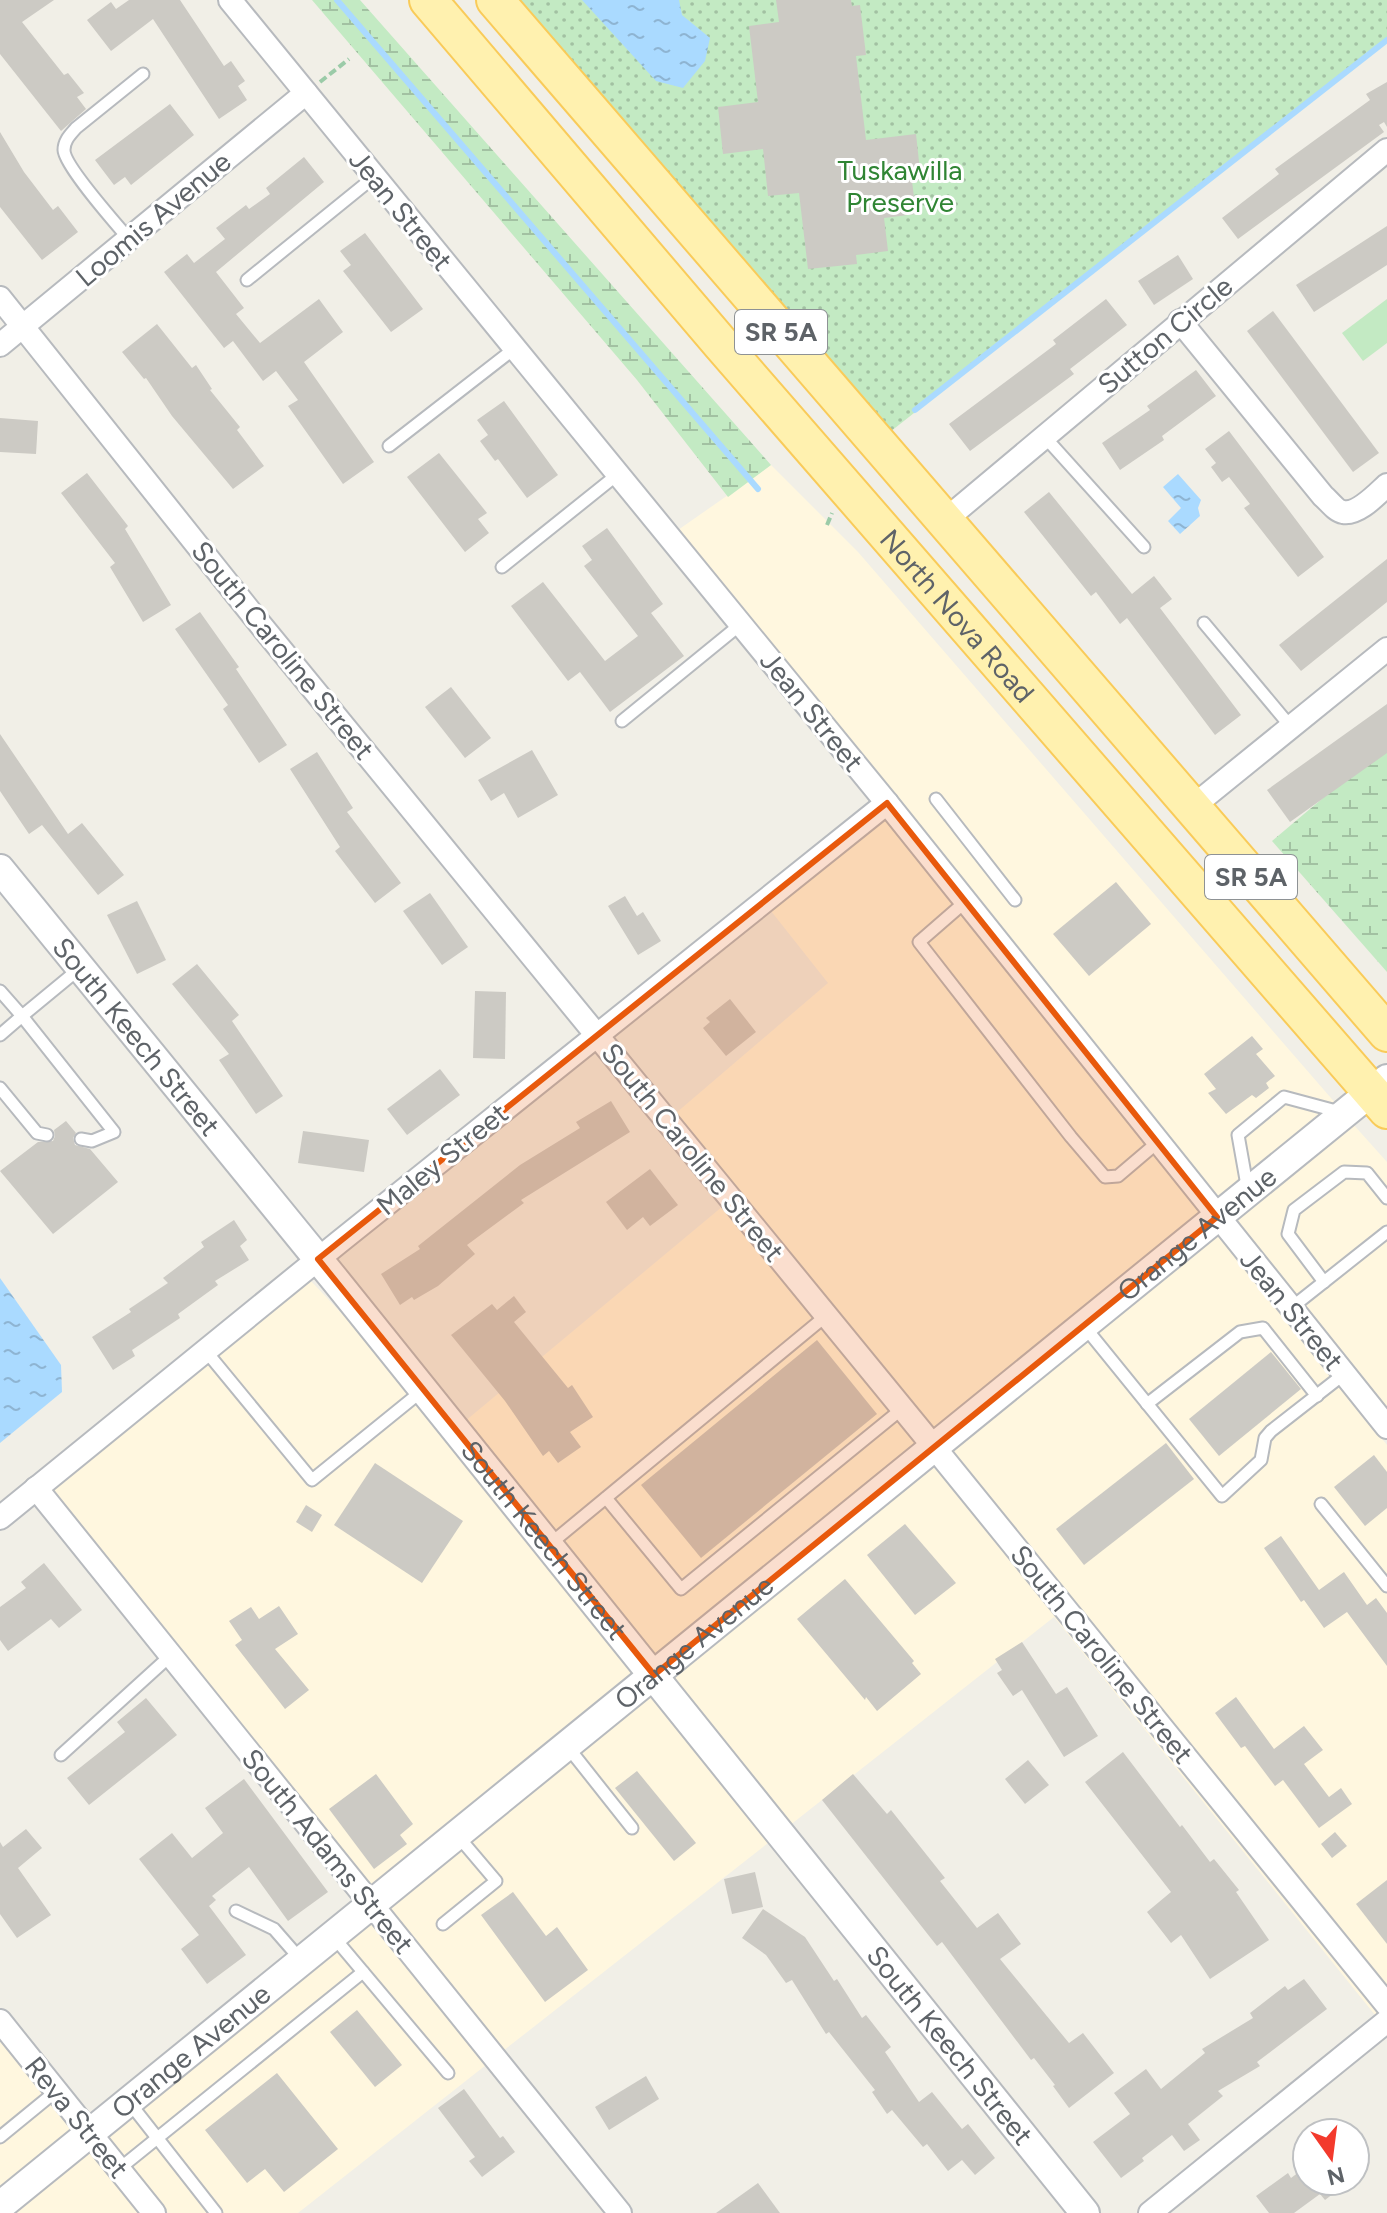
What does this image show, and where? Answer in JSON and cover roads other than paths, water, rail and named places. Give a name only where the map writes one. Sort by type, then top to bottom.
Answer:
[{"type":"main road","name":"North Nova Road","points":[[428,0],[1372,1098]]},
{"type":"main road","name":"North Nova Road","points":[[495,0],[1387,1033]]},
{"type":"main road","points":[[857,501],[914,519],[944,521]]},
{"type":"main road","points":[[912,563],[927,559],[944,562],[992,578]]},
{"type":"street","name":"Jean Street","points":[[230,0],[887,803],[1386,1424]]},
{"type":"street","name":"Loomis Avenue","points":[[0,345],[306,93]]},
{"type":"street","name":"Sutton Circle","points":[[944,521],[1387,150]]},
{"type":"street","name":"South Caroline Street","points":[[0,298],[270,636],[903,1408],[1387,2005]]},
{"type":"street","points":[[1180,321],[1323,496],[1340,511],[1346,513],[1361,506],[1387,485]]},
{"type":"street","points":[[1191,808],[1387,649]]},
{"type":"street","name":"Maley Street","points":[[0,1518],[887,803]]},
{"type":"street","name":"South Keech Street","points":[[0,869],[654,1675],[1085,2213]]},
{"type":"street","name":"Orange Avenue","points":[[0,2206],[1217,1217],[1372,1098]]},
{"type":"street","name":"South Adams Street","points":[[36,1488],[620,2213]]},
{"type":"street","name":"Reva Street","points":[[0,2021],[154,2213]]},
{"type":"street","points":[[1150,2213],[1387,2021]]},
{"type":"lane","points":[[129,239],[70,165],[64,150],[68,137],[76,128],[143,74]]},
{"type":"lane","points":[[247,280],[374,177]]},
{"type":"lane","points":[[389,446],[515,348]]},
{"type":"lane","points":[[1044,436],[1144,547]]},
{"type":"lane","points":[[502,567],[618,474]]},
{"type":"lane","points":[[1204,623],[1291,727]]},
{"type":"lane","points":[[622,721],[741,624]]},
{"type":"lane","points":[[936,799],[1015,900]]},
{"type":"lane","points":[[965,902],[919,942],[1071,1137],[1105,1177],[1118,1176],[1158,1142]]},
{"type":"lane","points":[[0,1035],[81,968]]},
{"type":"lane","points":[[0,991],[114,1132],[92,1141],[81,1139]]},
{"type":"lane","points":[[0,1088],[42,1134]]},
{"type":"lane","points":[[1248,1192],[1238,1135],[1284,1097],[1372,1098]]},
{"type":"lane","points":[[1324,1282],[1288,1234],[1294,1210],[1344,1172],[1367,1173],[1387,1198]]},
{"type":"lane","points":[[1291,1308],[1387,1232]]},
{"type":"lane","points":[[549,1545],[827,1315]]},
{"type":"lane","points":[[1083,1326],[1222,1496],[1261,1460],[1265,1438],[1271,1431],[1344,1374]]},
{"type":"lane","points":[[1147,1404],[1240,1332],[1263,1328],[1317,1396]]},
{"type":"lane","points":[[205,1350],[312,1480],[423,1389]]},
{"type":"lane","points":[[606,1498],[681,1589],[903,1408]]},
{"type":"lane","points":[[1321,1504],[1387,1586]]},
{"type":"lane","points":[[61,1755],[170,1656]]},
{"type":"lane","points":[[566,1746],[632,1828]]},
{"type":"lane","points":[[443,1924],[496,1881],[457,1835]]},
{"type":"lane","points":[[236,1911],[274,1929],[301,1960]]},
{"type":"lane","points":[[332,1935],[448,2073]]},
{"type":"lane","points":[[119,2169],[363,1972]]},
{"type":"lane","points":[[0,2137],[55,2092]]},
{"type":"lane","points":[[128,2101],[216,2213]]},
{"type":"water","points":[[582,0],[679,0],[682,15],[710,38],[705,61],[683,88],[656,81]]},
{"type":"water","points":[[1178,474],[1201,500],[1198,508],[1200,516],[1180,534],[1168,521],[1181,508],[1163,487]]},
{"type":"water","points":[[0,1278],[61,1365],[62,1392],[0,1443]]},
{"type":"waterway","points":[[337,0],[758,489]]},
{"type":"waterway","points":[[915,410],[1387,40]]},
{"type":"park label","name":"Tuskawilla Preserve","points":[[900,186]]}]
